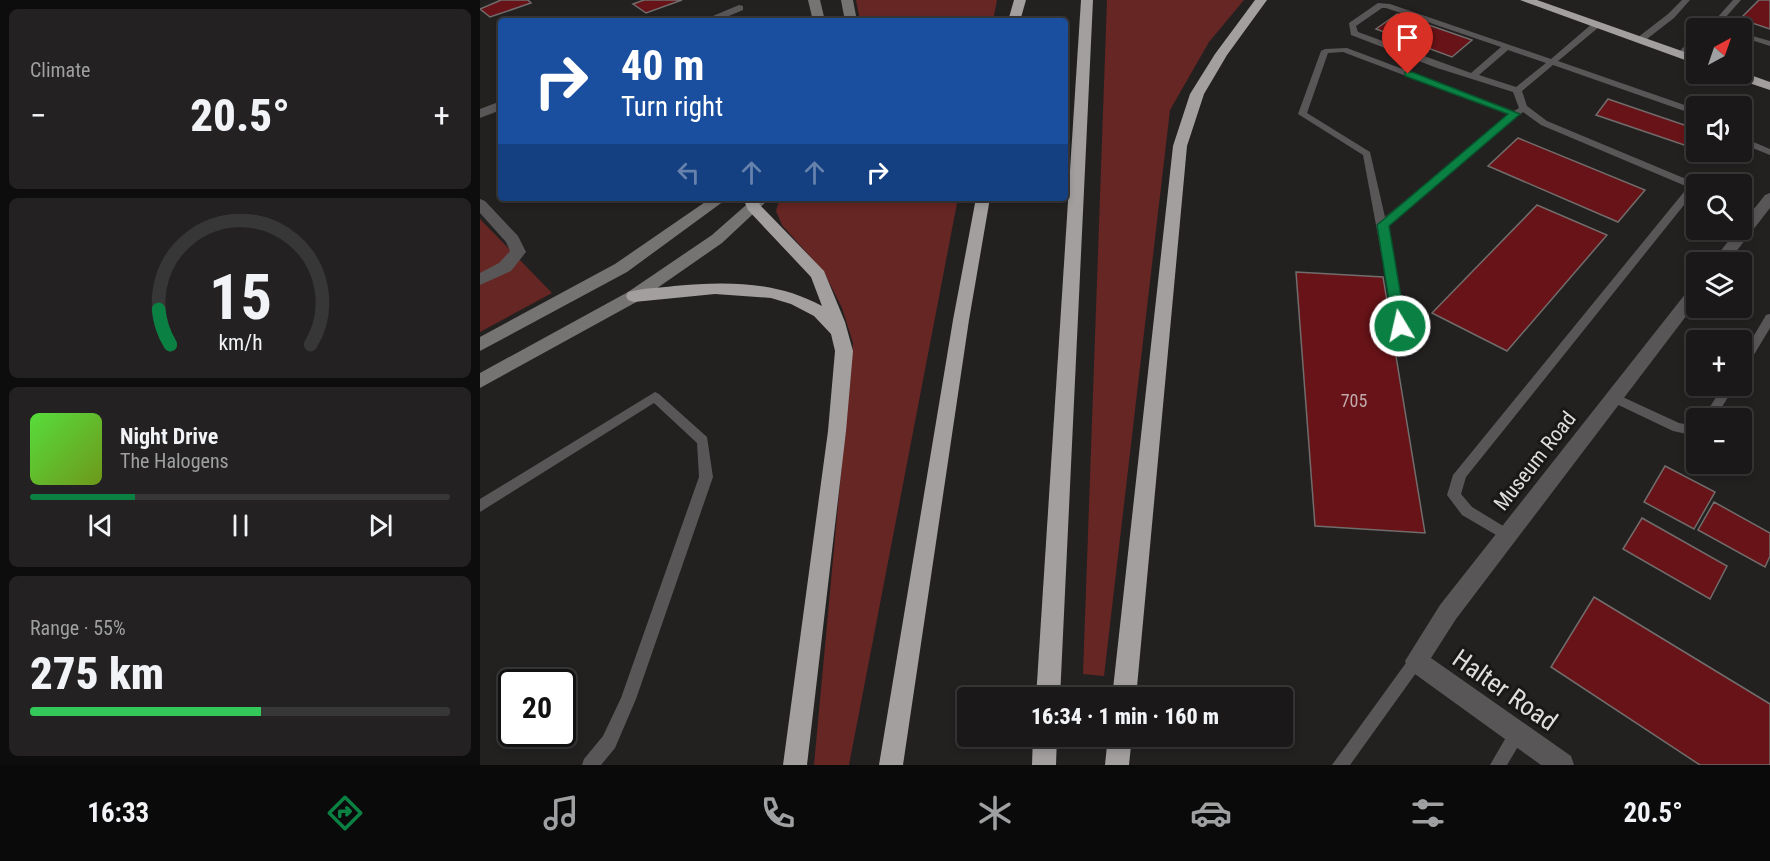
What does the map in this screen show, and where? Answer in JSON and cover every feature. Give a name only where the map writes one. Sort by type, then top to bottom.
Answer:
[{"type":"highway","points":[[1015,18],[1020,0]]},
{"type":"highway","points":[[1049,687],[1087,0]]},
{"type":"highway","points":[[1526,0],[1686,57]]},
{"type":"highway","points":[[1125,687],[1180,146],[1197,94],[1221,54],[1259,4]]},
{"type":"highway","points":[[1752,80],[1770,86]]},
{"type":"highway","points":[[755,201],[818,275],[837,322],[844,351],[837,431],[795,765]]},
{"type":"highway","points":[[891,765],[961,320],[982,201]]},
{"type":"highway","points":[[634,296],[729,288],[785,296],[816,310],[834,324],[839,332],[844,351]]},
{"type":"highway","points":[[1044,765],[1045,747]]},
{"type":"highway","points":[[1117,765],[1119,747]]},
{"type":"street","points":[[813,0],[818,18]]},
{"type":"street","points":[[847,0],[850,18]]},
{"type":"street","points":[[714,18],[739,8]]},
{"type":"street","points":[[480,114],[498,106]]},
{"type":"street","points":[[480,345],[621,268],[718,201]]},
{"type":"street","points":[[480,381],[634,296],[717,239],[755,201]]},
{"type":"street","points":[[480,204],[513,240],[518,252],[505,267],[480,280]]},
{"type":"street","points":[[1728,252],[1766,204]]},
{"type":"street","name":"Museum Road","points":[[1416,661],[1448,612],[1686,305]]},
{"type":"street","name":"Halter Road","points":[[1416,661],[1562,765]]},
{"type":"lane","points":[[1640,40],[1671,16],[1686,0]]},
{"type":"lane","points":[[1721,18],[1737,0]]},
{"type":"lane","points":[[1517,90],[1354,33],[1352,25],[1380,5],[1387,6],[1686,109]]},
{"type":"lane","points":[[1517,90],[1596,25]]},
{"type":"lane","points":[[1752,38],[1770,44]]},
{"type":"lane","points":[[1473,76],[1507,46]]},
{"type":"lane","points":[[1403,346],[1383,225],[1367,154],[1302,114],[1324,51],[1344,50],[1519,110],[1544,123],[1686,183]]},
{"type":"lane","points":[[1681,55],[1686,50]]},
{"type":"lane","points":[[1517,90],[1519,110]]},
{"type":"lane","points":[[1383,225],[1519,110]]},
{"type":"lane","points":[[1752,145],[1770,152]]},
{"type":"lane","points":[[1508,536],[1467,511],[1454,495],[1460,475],[1686,198]]},
{"type":"lane","points":[[1752,348],[1770,318]]},
{"type":"lane","points":[[480,506],[656,397],[703,441],[706,477],[628,699],[609,742],[590,765]]},
{"type":"lane","points":[[1614,398],[1677,428],[1686,429]]},
{"type":"lane","points":[[1340,765],[1416,661]]},
{"type":"lane","points":[[1498,765],[1518,734]]},
{"type":"shaded area","points":[[856,0],[997,0],[994,18],[859,18]]},
{"type":"shaded area","points":[[1107,0],[1244,0],[1209,42],[1170,110],[1104,676],[1083,674]]},
{"type":"shaded area","points":[[779,201],[957,201],[849,765],[814,765],[853,343],[842,308],[824,272],[782,225],[776,211]]},
{"type":"shaded area","points":[[480,219],[552,293],[480,332]]},
{"type":"building","points":[[501,0],[528,0],[531,3],[490,17],[480,9]]},
{"type":"building","points":[[644,0],[682,0],[646,13],[633,4]]},
{"type":"building","points":[[1759,0],[1770,0],[1770,29],[1752,23],[1752,18],[1741,18]]},
{"type":"building","points":[[1397,14],[1472,40],[1452,57],[1376,29]]},
{"type":"building","points":[[1608,99],[1686,126],[1686,146],[1596,115]]},
{"type":"building","points":[[1518,138],[1645,190],[1618,222],[1488,166]]},
{"type":"building","points":[[1537,205],[1607,235],[1507,351],[1432,313]]},
{"type":"building","points":[[1296,272],[1383,277],[1425,533],[1315,526]]},
{"type":"building","points":[[1665,466],[1715,492],[1694,529],[1644,502]]},
{"type":"building","points":[[1714,502],[1770,533],[1770,556],[1765,567],[1698,530]]},
{"type":"building","points":[[1642,518],[1727,566],[1710,599],[1623,549]]},
{"type":"building","points":[[1594,597],[1770,704],[1770,765],[1700,765],[1551,667]]},
{"type":"route","points":[[1400,326],[1383,225],[1515,114],[1408,74]]}]
